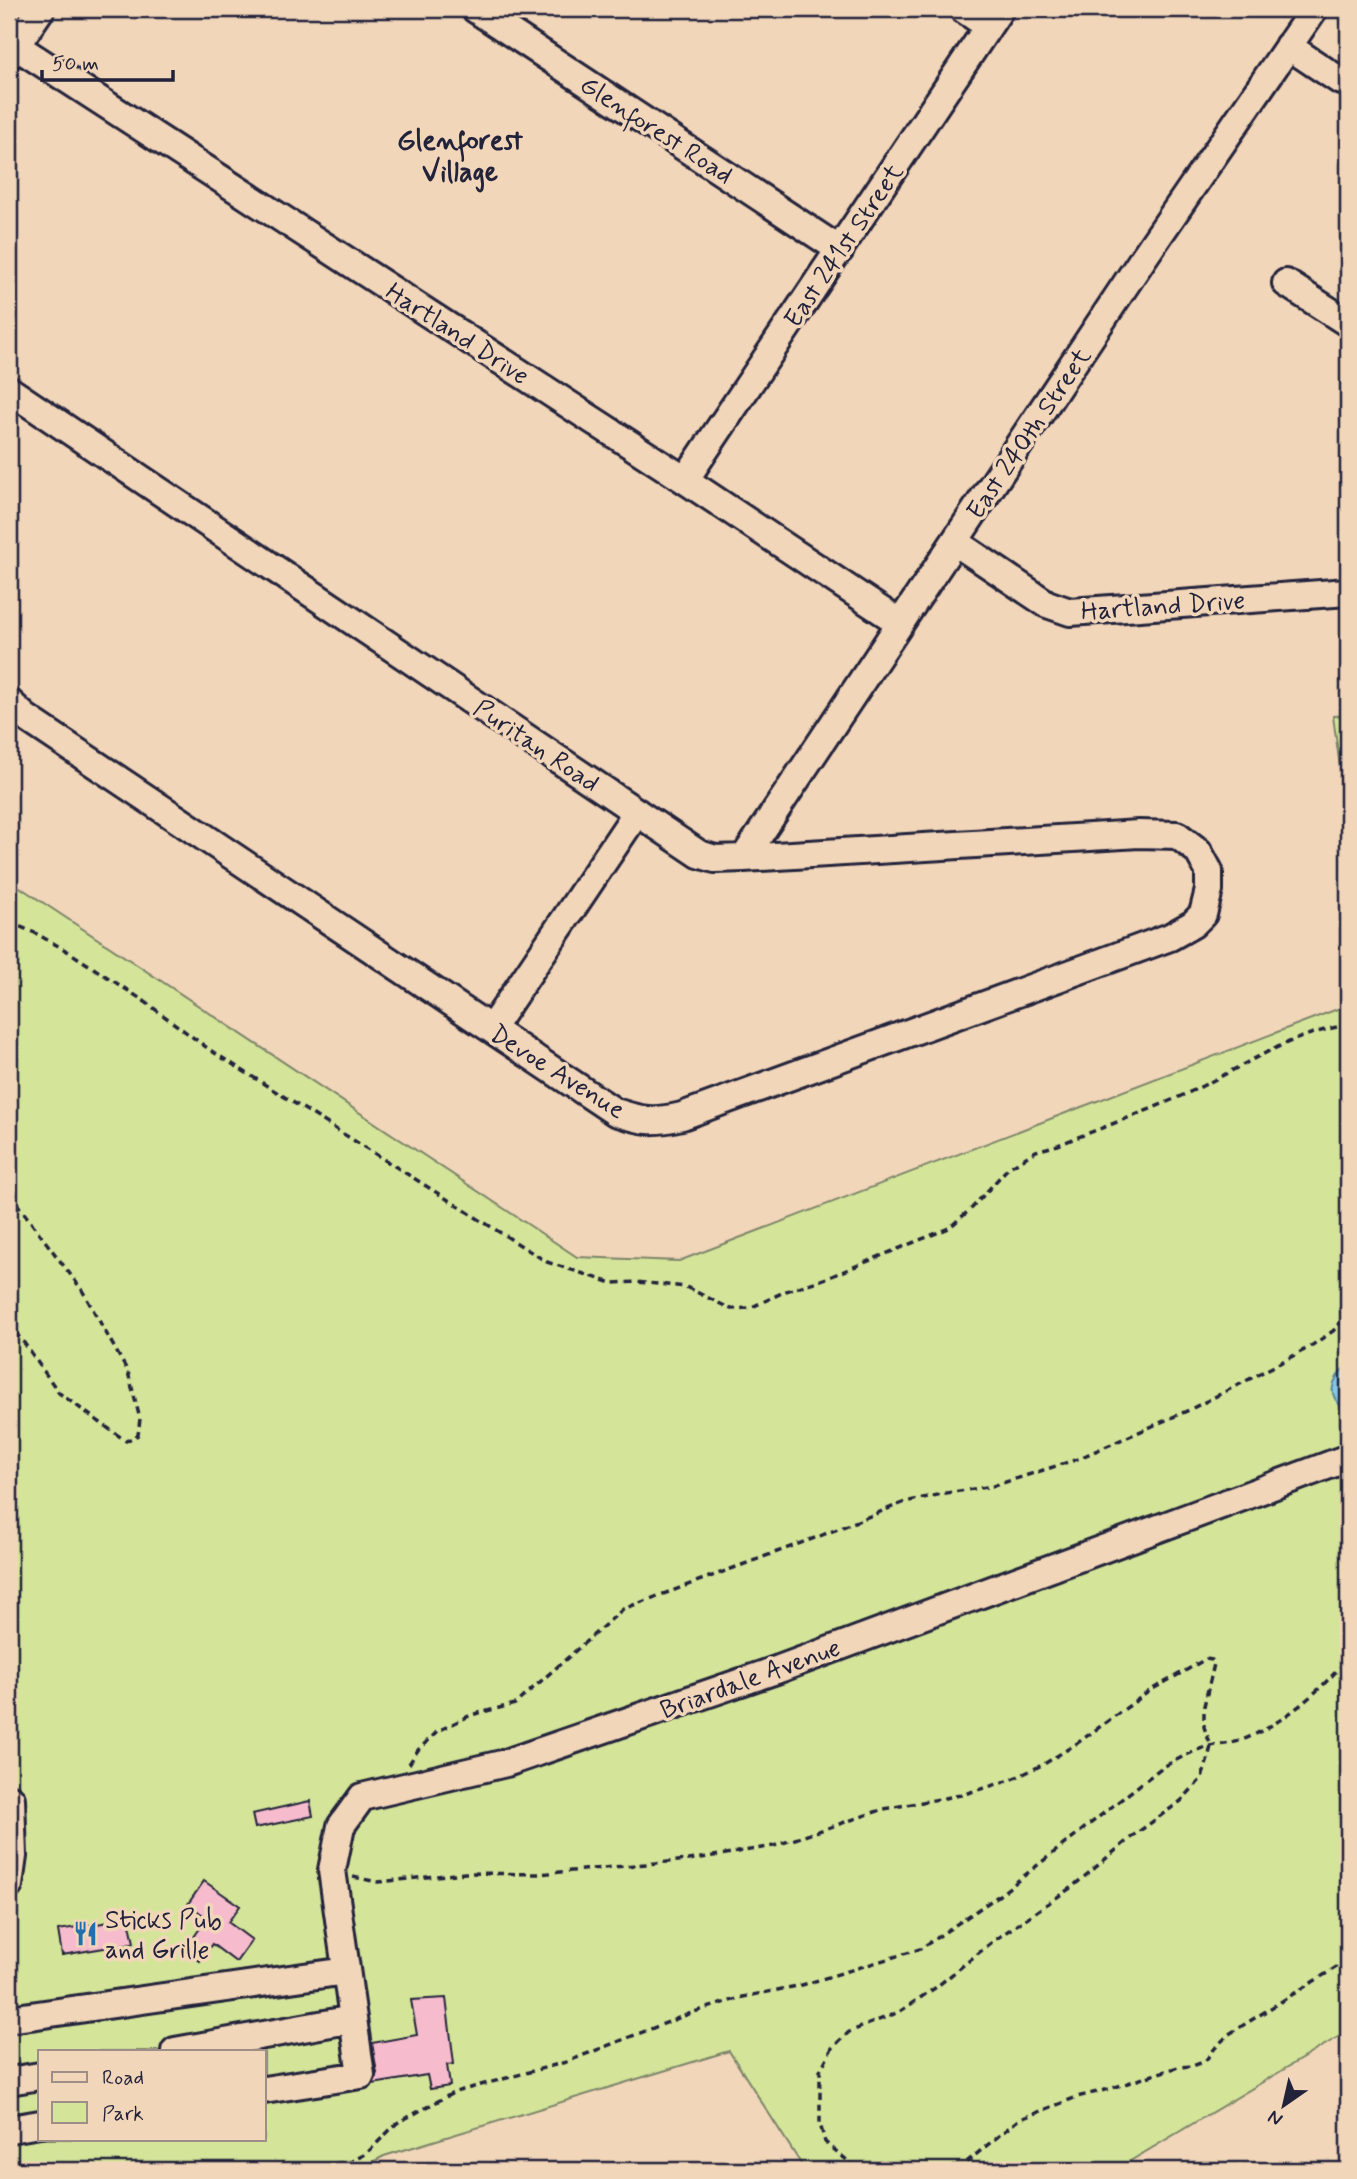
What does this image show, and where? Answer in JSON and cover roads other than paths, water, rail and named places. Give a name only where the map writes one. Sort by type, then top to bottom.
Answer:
[{"type":"street","points":[[12,51],[41,9]]},
{"type":"street","name":"Glenforest Road","points":[[475,9],[840,250]]},
{"type":"street","points":[[963,9],[994,17]]},
{"type":"street","name":"East 240th Street","points":[[744,858],[1144,257],[1314,9]]},
{"type":"street","name":"East 241st Street","points":[[685,480],[994,17]]},
{"type":"street","points":[[1289,46],[1339,80],[1348,83]]},
{"type":"street","name":"Hartland Drive","points":[[12,51],[685,480],[900,622]]},
{"type":"street","points":[[1286,282],[1348,323]]},
{"type":"street","name":"Puritan Road","points":[[9,390],[699,854],[715,859],[744,858],[1139,834]]},
{"type":"street","name":"Hartland Drive","points":[[955,542],[1047,604],[1070,612],[1348,592]]},
{"type":"street","name":"Devoe Avenue","points":[[9,702],[25,717],[615,1112],[658,1122],[682,1116],[1170,937],[1193,924],[1203,914],[1209,890],[1209,871],[1198,851],[1177,835],[1139,834]]},
{"type":"street","points":[[491,1029],[638,812]]},
{"type":"street","name":"Briardale Avenue","points":[[266,2090],[361,2075],[332,1870],[341,1826],[362,1797],[506,1763],[545,1750],[779,1669],[1348,1458]]},
{"type":"street","points":[[9,1885],[13,1857],[11,1799]]},
{"type":"street","points":[[9,2019],[346,1970]]},
{"type":"street","points":[[181,2050],[353,2019]]},
{"type":"street","points":[[9,2081],[38,2076]]},
{"type":"street","points":[[9,2127],[38,2124]]},
{"type":"water","points":[[1348,1364],[1348,1411],[1336,1400],[1333,1388],[1337,1376]]},
{"type":"place","name":"Sticks Pub and Grille","points":[[85,1934]]},
{"type":"district","name":"Glenforest Village","points":[[460,155]]}]
